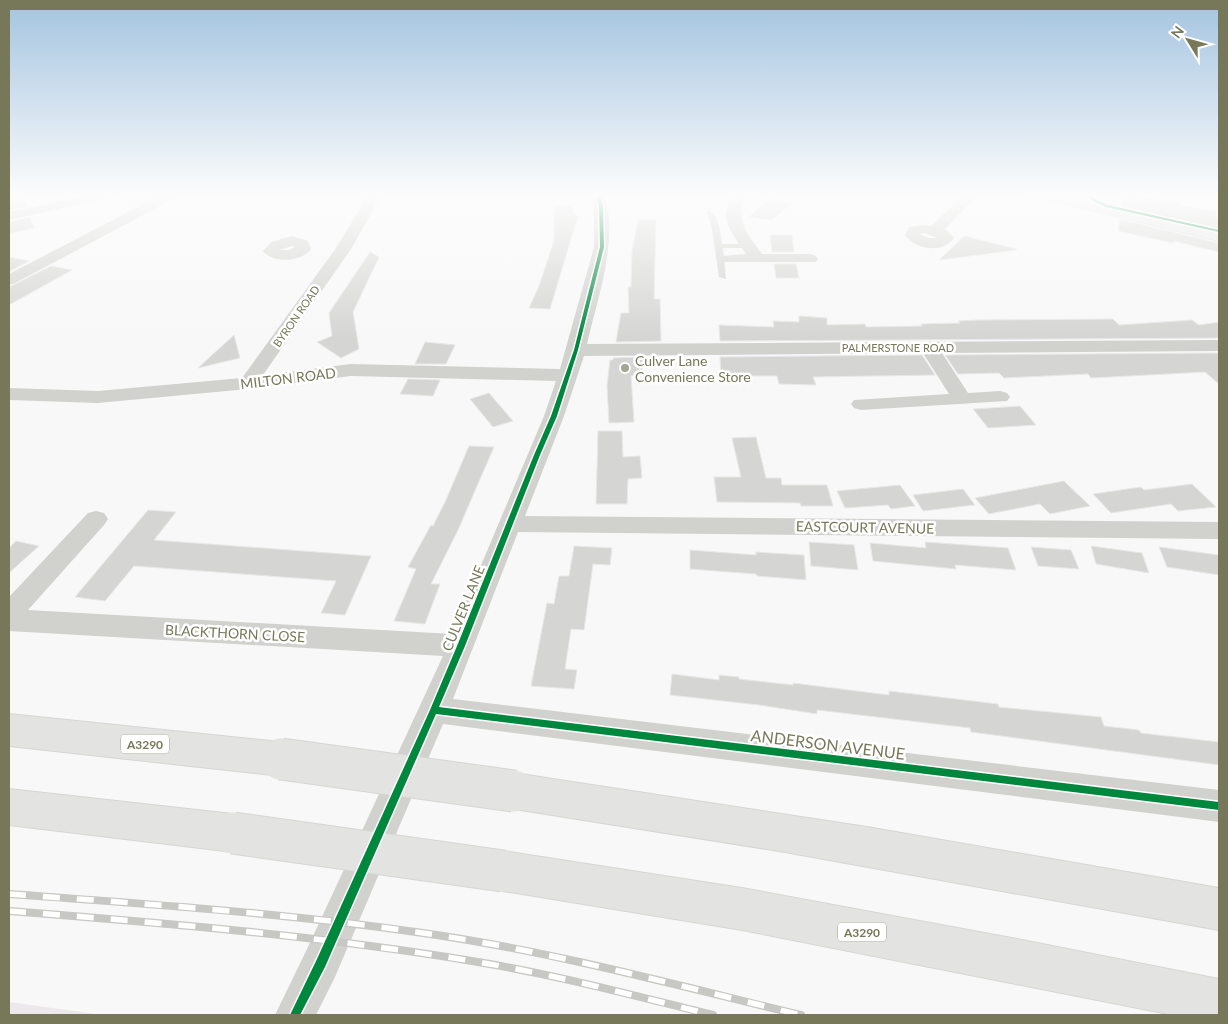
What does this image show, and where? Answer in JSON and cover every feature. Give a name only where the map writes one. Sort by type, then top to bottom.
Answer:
[{"type":"main road","name":"A3290","points":[[9,730],[281,759],[661,812],[1219,909]]},
{"type":"main road","name":"A3290","points":[[9,807],[234,833],[503,871],[752,911],[1017,961],[1219,1002]]},
{"type":"street","points":[[9,280],[81,242]]},
{"type":"street","name":"BYRON ROAD","points":[[248,383],[336,242]]},
{"type":"street","name":"CULVER LANE","points":[[295,1015],[321,963],[462,646],[554,416],[576,350],[602,242]]},
{"type":"street","points":[[747,242],[754,253]]},
{"type":"street","points":[[303,249],[330,249]]},
{"type":"street","points":[[729,259],[754,253],[810,259]]},
{"type":"street","points":[[929,346],[962,399]]},
{"type":"street","name":"PALMERSTONE ROAD","points":[[576,350],[929,346],[1219,346]]},
{"type":"street","name":"MILTON ROAD","points":[[9,394],[98,397],[248,383],[351,370],[569,375]]},
{"type":"street","points":[[861,404],[1000,397]]},
{"type":"street","points":[[9,614],[96,519]]},
{"type":"street","name":"EASTCOURT AVENUE","points":[[510,524],[1219,531]]},
{"type":"street","name":"BLACKTHORN CLOSE","points":[[9,620],[462,646]]},
{"type":"street","name":"ANDERSON AVENUE","points":[[434,710],[1219,806]]},
{"type":"lane","points":[[718,242],[723,277]]},
{"type":"lane","points":[[719,246],[754,253]]},
{"type":"shaded area","points":[[9,1002],[103,1015],[9,1015]]},
{"type":"building","points":[[554,242],[570,242],[550,309],[529,308],[539,286]]},
{"type":"building","points":[[634,242],[655,242],[654,299],[660,299],[661,341],[616,342],[621,313],[629,313],[628,287],[631,287]]},
{"type":"building","points":[[771,242],[793,242],[794,252],[772,252]]},
{"type":"building","points":[[958,242],[988,242],[1017,249],[1016,250],[939,260]]},
{"type":"building","points":[[1177,242],[1219,243],[1219,252]]},
{"type":"building","points":[[370,252],[379,257],[353,312],[359,349],[341,358],[317,342],[332,336],[329,313]]},
{"type":"building","points":[[9,257],[29,261],[9,272]]},
{"type":"building","points":[[774,264],[796,264],[799,278],[776,278]]},
{"type":"building","points":[[51,266],[72,270],[9,305],[9,287]]},
{"type":"building","points":[[799,316],[827,318],[827,325],[865,324],[866,327],[922,326],[921,324],[960,323],[958,321],[979,320],[1113,319],[1119,325],[1192,320],[1199,325],[1219,322],[1219,338],[720,341],[719,325],[774,327],[773,321],[799,322]]},
{"type":"building","points":[[234,335],[240,358],[198,368]]},
{"type":"building","points":[[425,342],[455,345],[446,364],[415,364]]},
{"type":"building","points":[[1219,353],[1219,384],[1205,372],[1091,378],[1088,374],[1004,378],[999,373],[958,374],[945,355]]},
{"type":"building","points":[[922,355],[935,375],[813,377],[816,385],[779,384],[777,376],[721,376],[720,357]]},
{"type":"building","points":[[644,357],[641,376],[631,376],[634,422],[609,423],[607,386],[610,360],[613,360],[613,358]]},
{"type":"building","points":[[408,379],[440,380],[433,396],[400,394]]},
{"type":"building","points":[[489,393],[513,421],[493,427],[470,399]]},
{"type":"building","points":[[1020,406],[1036,425],[988,428],[973,409]]},
{"type":"building","points":[[598,431],[622,431],[623,457],[640,456],[642,478],[628,479],[627,504],[596,504]]},
{"type":"building","points":[[756,437],[766,478],[781,478],[782,485],[827,485],[833,506],[801,506],[800,503],[717,502],[714,477],[741,477],[732,438]]},
{"type":"building","points":[[469,446],[494,447],[458,530],[431,584],[440,584],[425,624],[394,621],[416,569],[408,567],[431,525],[433,526]]},
{"type":"building","points":[[1064,481],[1090,506],[1050,514],[1040,504],[989,514],[975,498]]},
{"type":"building","points":[[1192,484],[1216,507],[1178,511],[1171,504],[1111,513],[1093,494],[1141,487],[1144,490]]},
{"type":"building","points":[[900,485],[915,506],[891,509],[888,505],[845,508],[837,491]]},
{"type":"building","points":[[963,489],[975,505],[923,511],[913,495]]},
{"type":"building","points":[[148,510],[176,512],[154,540],[371,556],[345,615],[321,613],[336,581],[134,566],[105,601],[75,597]]},
{"type":"building","points":[[16,541],[39,546],[9,573],[9,548]]},
{"type":"building","points":[[809,542],[854,545],[858,570],[811,566]]},
{"type":"building","points":[[925,542],[1008,548],[1016,570],[955,565],[956,569],[873,561],[870,543],[926,548]]},
{"type":"building","points":[[574,546],[612,548],[610,565],[593,564],[584,630],[571,629],[565,669],[577,670],[574,689],[531,686],[547,603],[554,604],[559,576],[569,576]]},
{"type":"building","points":[[1091,546],[1142,553],[1149,573],[1096,564]]},
{"type":"building","points":[[1031,547],[1071,550],[1079,569],[1038,566]]},
{"type":"building","points":[[1159,547],[1219,555],[1219,575],[1167,567]]},
{"type":"building","points":[[690,550],[756,555],[756,552],[804,555],[806,580],[690,569]]},
{"type":"building","points":[[672,674],[719,680],[719,675],[739,677],[739,679],[793,685],[793,683],[889,695],[889,691],[998,704],[999,707],[1101,717],[1104,726],[1139,730],[1141,733],[1219,742],[1219,765],[971,732],[970,728],[817,710],[817,714],[670,695]]},
{"type":"railway","points":[[9,894],[165,905],[320,920],[471,940],[565,959],[801,1015]]},
{"type":"railway","points":[[9,911],[244,931],[419,953],[537,973],[713,1015]]},
{"type":"cycle path","points":[[295,1015],[321,963],[434,710],[554,416],[576,350],[602,242]]},
{"type":"cycle path","points":[[434,710],[1219,806]]},
{"type":"place","name":"Culver Lane Convenience Store","points":[[625,368]]}]
